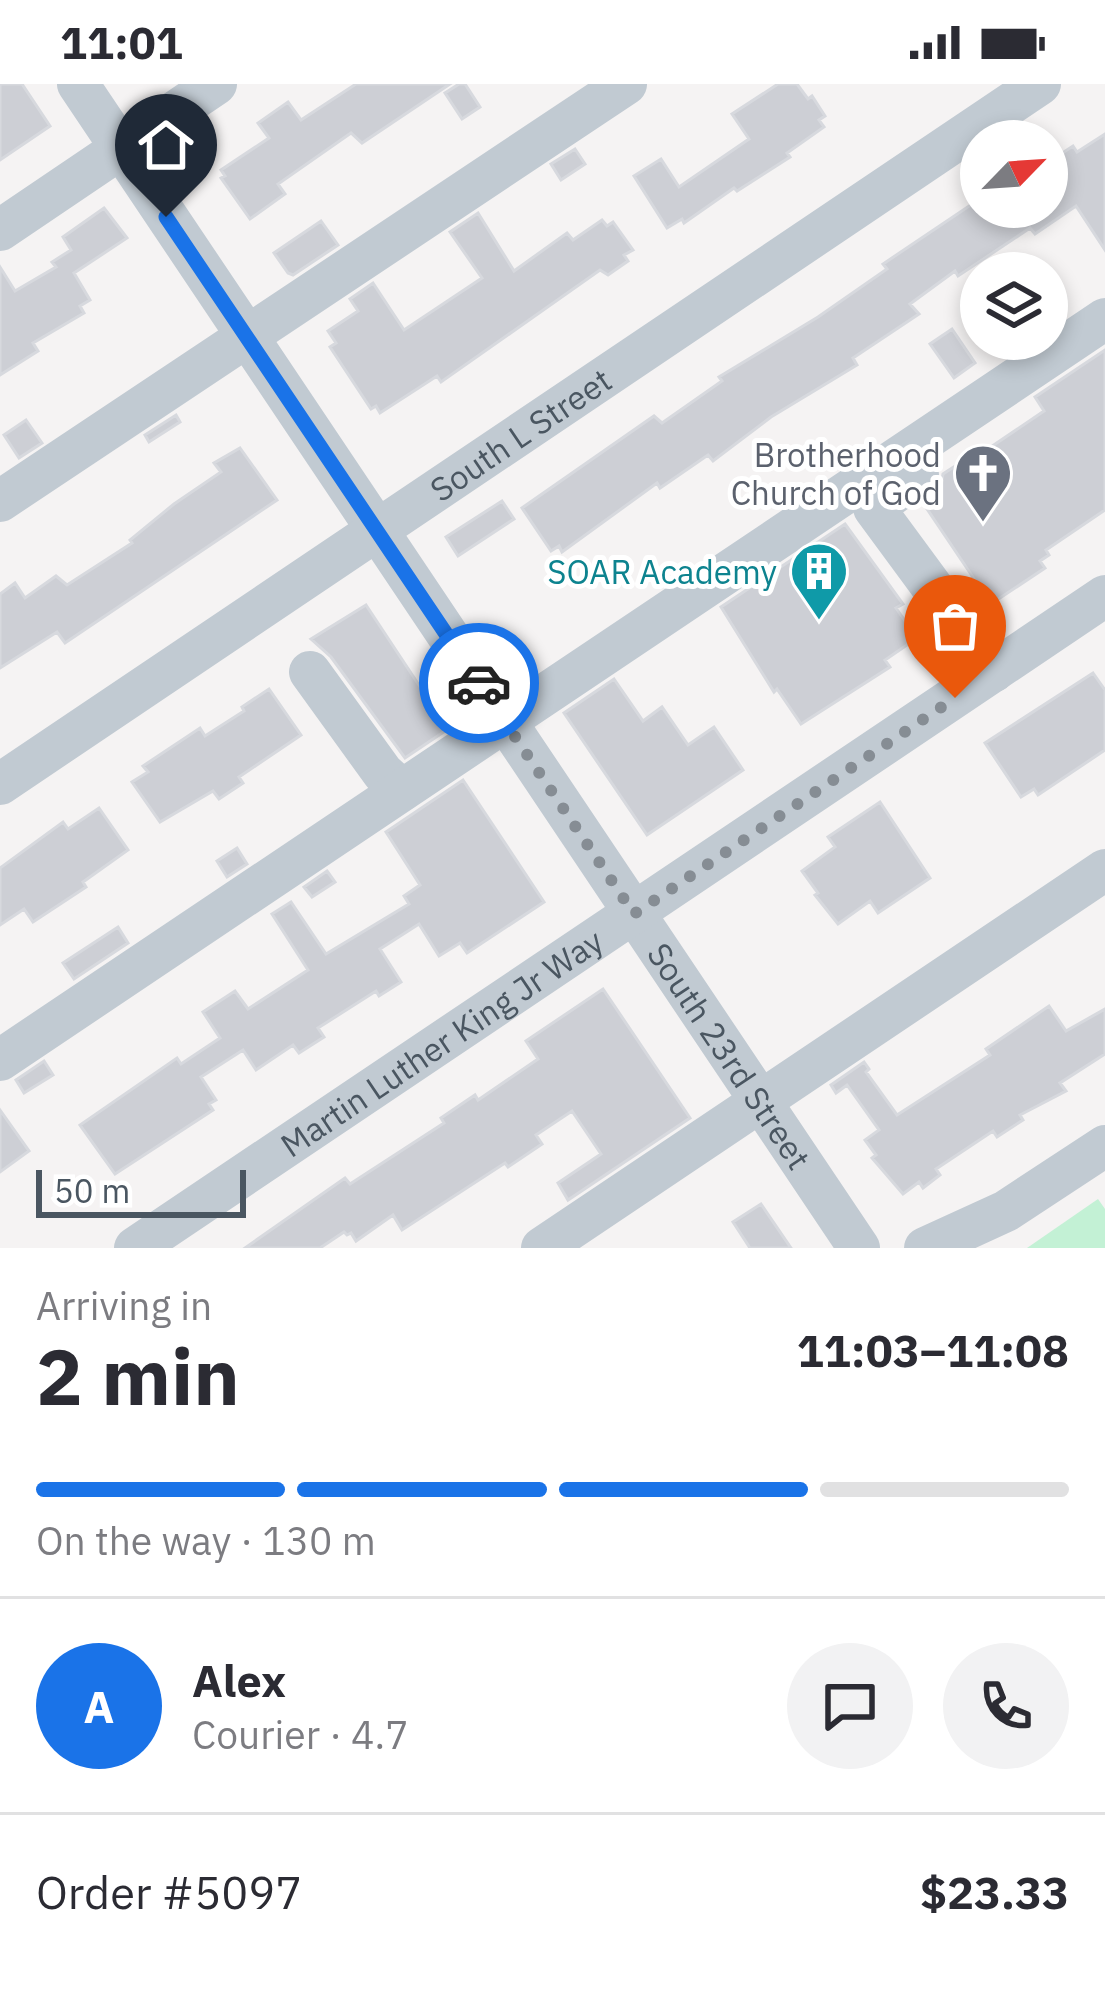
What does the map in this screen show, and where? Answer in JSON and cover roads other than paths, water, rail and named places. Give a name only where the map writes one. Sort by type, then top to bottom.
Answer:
[{"type":"street","name":"South 23rd Street","points":[[77,84],[860,1248]]},
{"type":"street","points":[[0,230],[216,84]]},
{"type":"street","points":[[0,501],[626,84]]},
{"type":"street","name":"South L Street","points":[[0,784],[1040,84]]},
{"type":"street","points":[[0,1060],[1105,319]]},
{"type":"street","points":[[950,454],[874,508],[994,671]]},
{"type":"street","name":"Martin Luther King Jr Way","points":[[135,1248],[1105,596]]},
{"type":"street","points":[[310,672],[383,773],[402,790]]},
{"type":"street","points":[[542,1248],[1105,870]]},
{"type":"street","points":[[925,1248],[1006,1211],[1105,1146]]},
{"type":"street","points":[[970,1248],[1006,1211]]},
{"type":"place","name":"Brotherhood Church of God","points":[[983,524]]},
{"type":"place","name":"SOAR Academy","points":[[819,622]]}]
